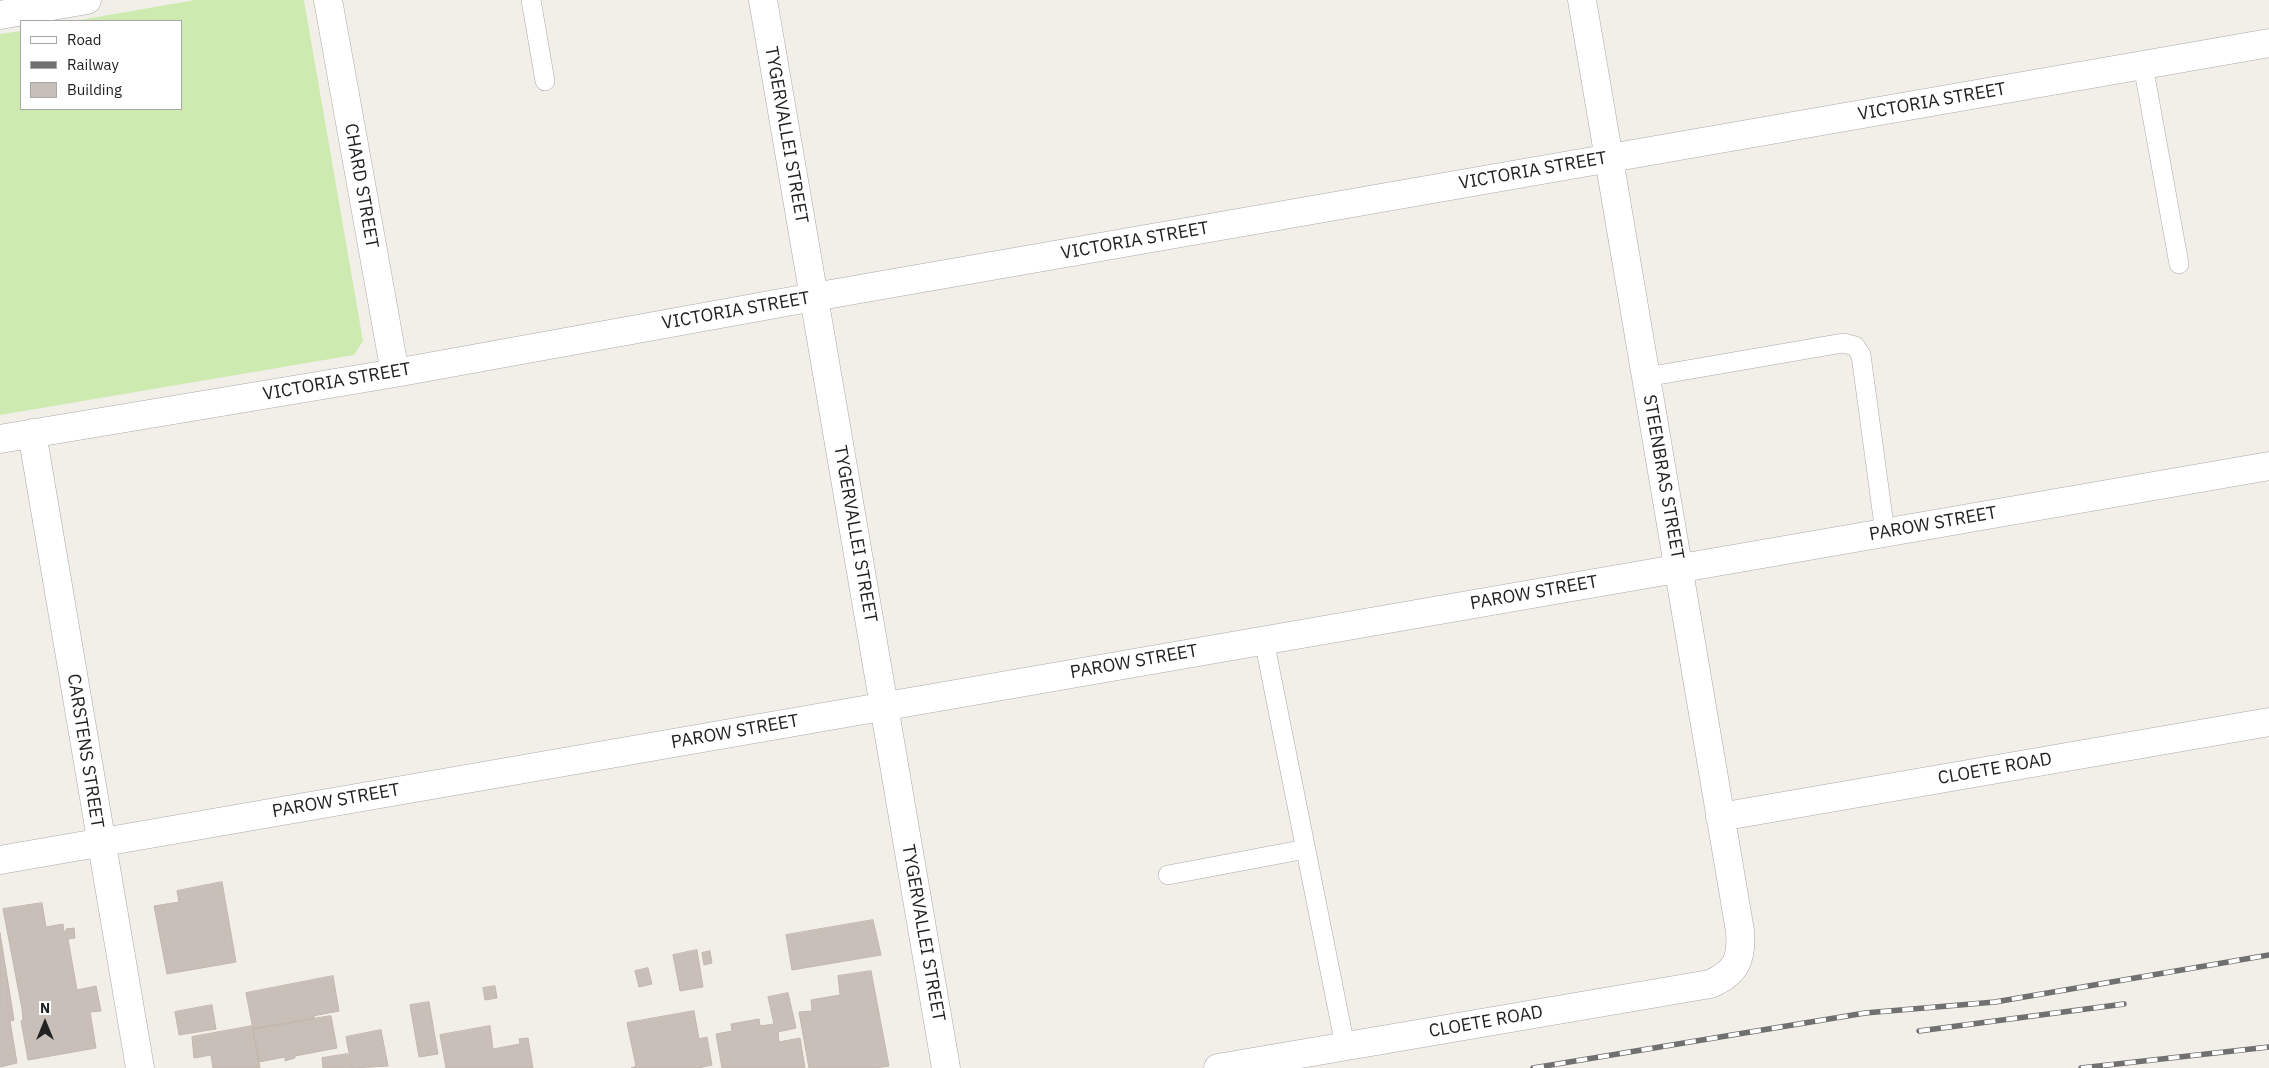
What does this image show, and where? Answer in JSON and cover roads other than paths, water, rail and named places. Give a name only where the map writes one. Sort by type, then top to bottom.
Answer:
[{"type":"street","points":[[0,15],[87,0]]},
{"type":"street","name":"CHARD STREET","points":[[328,0],[395,372]]},
{"type":"street","name":"TYGERVALLEI STREET","points":[[763,0],[946,1068]]},
{"type":"street","name":"STEENBRAS STREET","points":[[1582,0],[1740,931],[1740,955]]},
{"type":"street","name":"VICTORIA STREET","points":[[0,439],[395,372],[2269,43]]},
{"type":"street","name":"CARSTENS STREET","points":[[32,433],[140,1068]]},
{"type":"street","name":"PAROW STREET","points":[[0,860],[2269,466]]},
{"type":"street","name":"CLOETE ROAD","points":[[1720,817],[2269,722]]},
{"type":"street","name":"CLOETE ROAD","points":[[1218,1068],[1710,984],[1724,978],[1735,965],[1740,955]]},
{"type":"lane","points":[[531,0],[545,82]]},
{"type":"lane","points":[[2143,65],[2179,264]]},
{"type":"lane","points":[[1646,377],[1843,343],[1855,346],[1861,355],[1885,533]]},
{"type":"lane","points":[[1264,640],[1345,1046]]},
{"type":"lane","points":[[1168,874],[1306,849]]},
{"type":"railway","points":[[1533,1068],[1865,1013],[1995,1002],[2269,955]]},
{"type":"railway","points":[[1919,1031],[2124,1004]]},
{"type":"railway","points":[[2081,1068],[2269,1047]]}]
